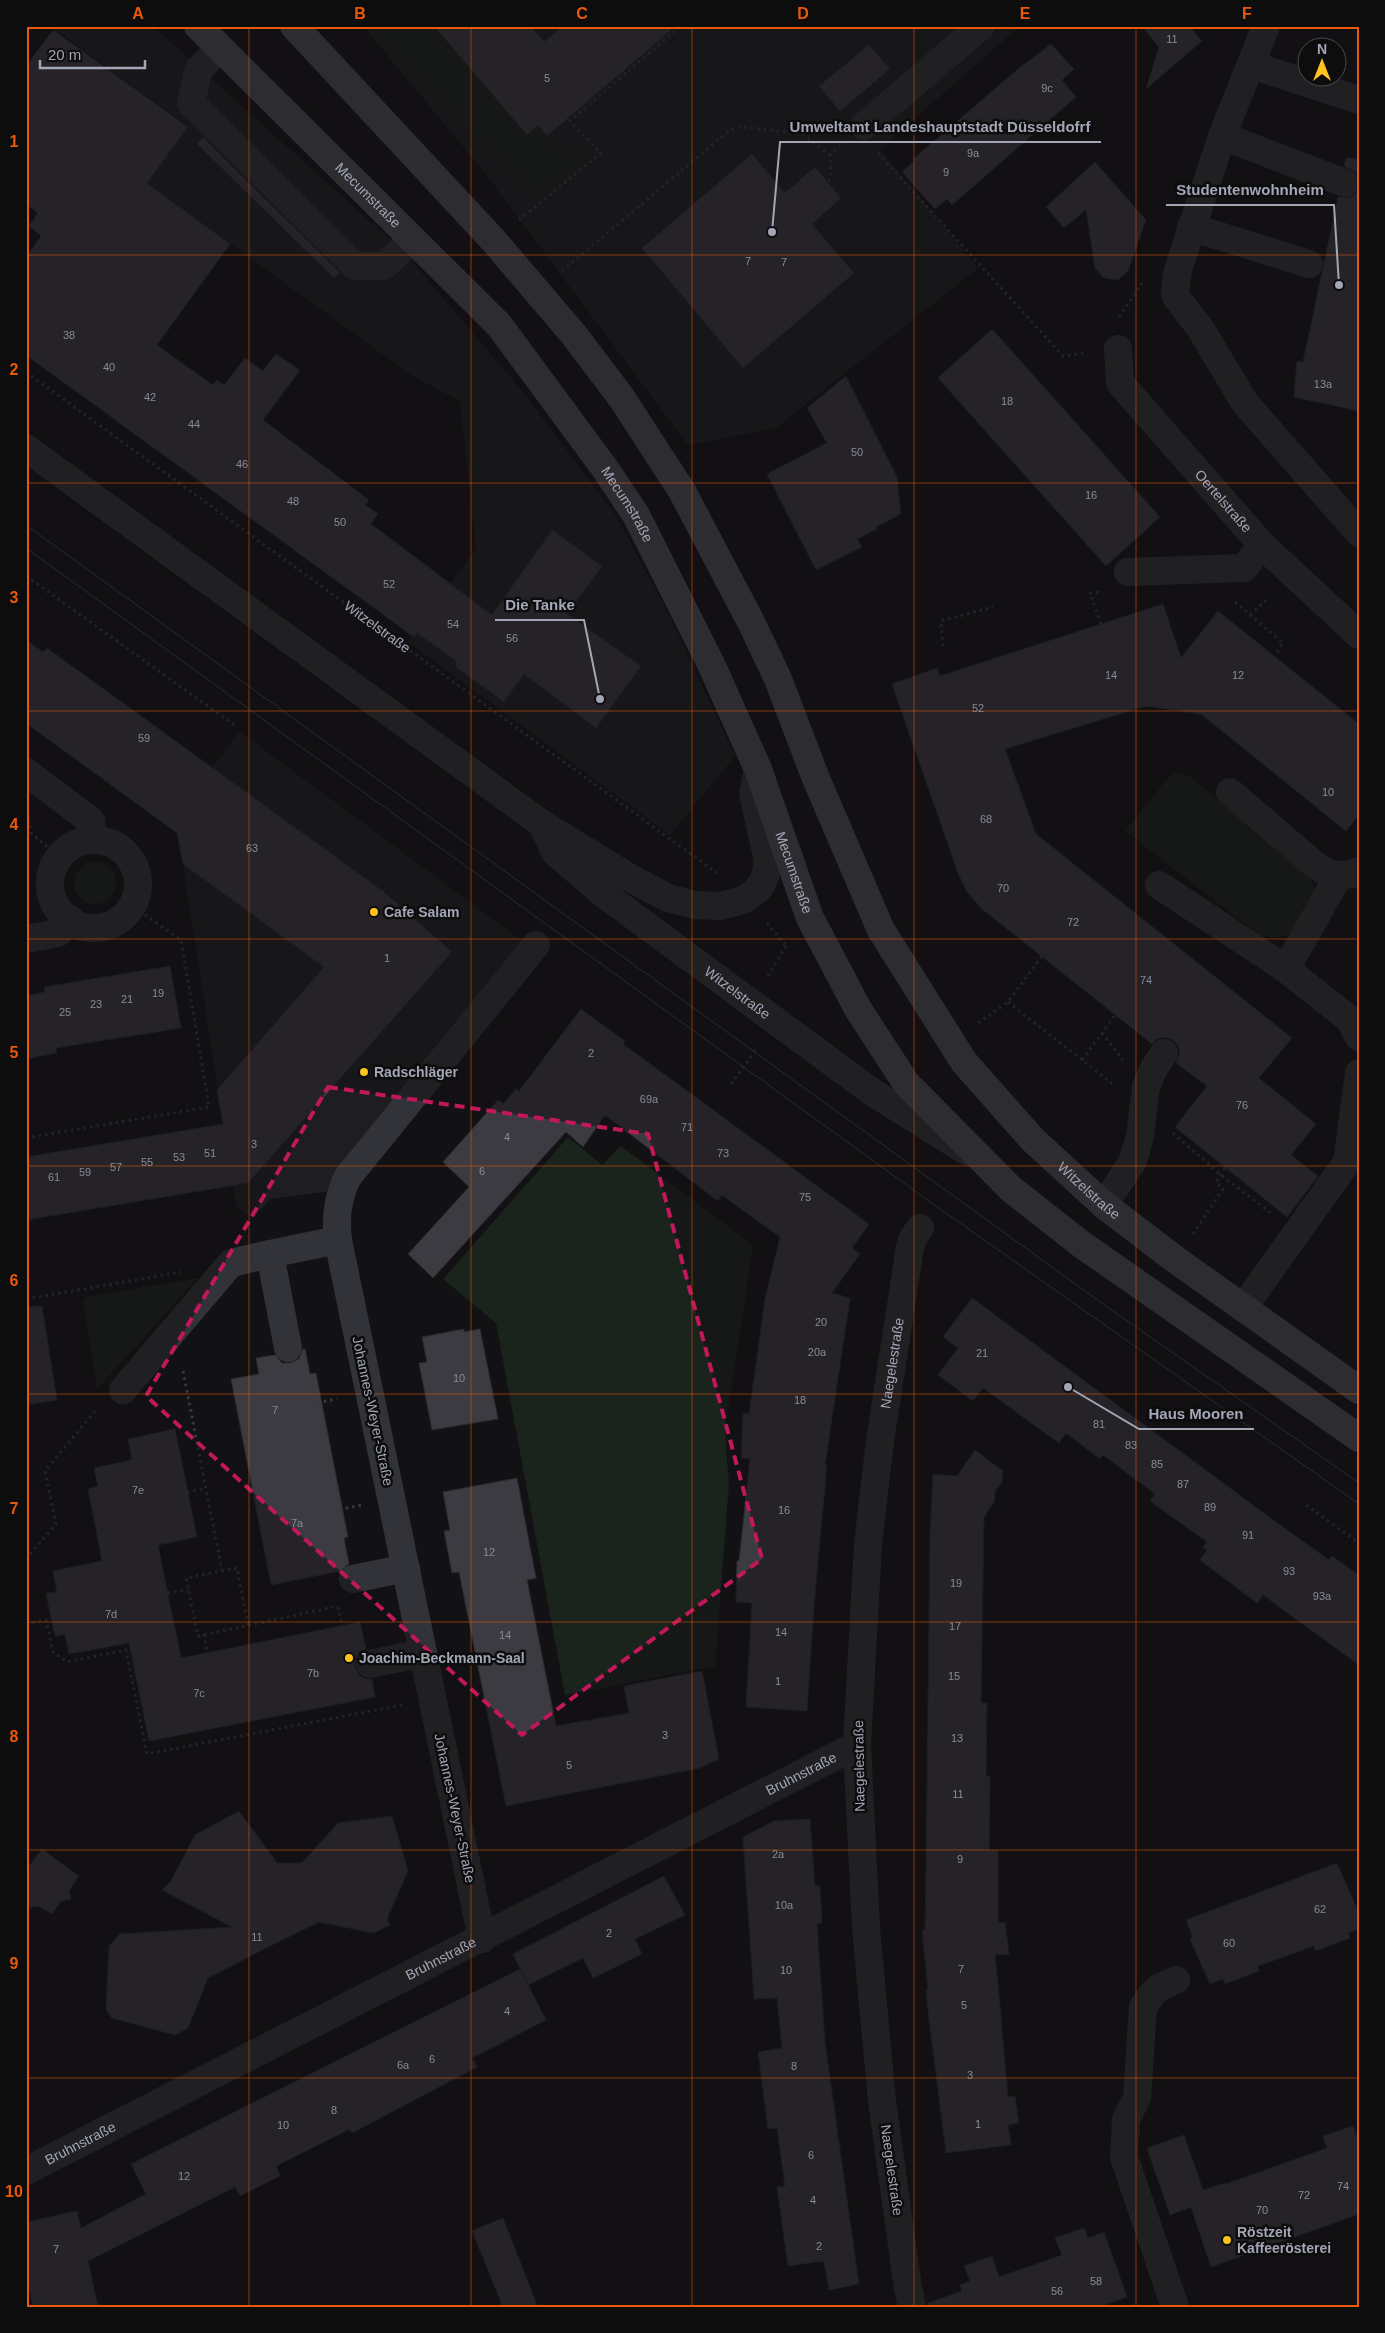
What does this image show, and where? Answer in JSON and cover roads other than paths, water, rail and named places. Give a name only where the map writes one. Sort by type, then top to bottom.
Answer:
[{"type":"main road","name":"Mecumstraße","points":[[198,26],[499,326],[616,485],[636,515],[711,664],[758,768],[810,918],[820,940],[858,1009],[906,1083]]},
{"type":"main road","name":"Witzelstraße","points":[[294,26],[494,241],[574,335],[622,397],[682,491],[752,624],[778,679],[815,776],[881,930],[964,1062],[1033,1140],[1104,1205],[1176,1260],[1359,1390]]},
{"type":"main road","name":"Witzelstraße","points":[[906,1083],[1012,1190],[1081,1244],[1359,1438]]},
{"type":"street","points":[[861,128],[981,26]]},
{"type":"street","points":[[1266,26],[1222,136],[1178,270],[1175,290],[1176,297],[1200,328],[1245,403],[1359,534]]},
{"type":"street","points":[[219,48],[198,71],[191,103],[198,110],[355,266],[384,266],[412,240]]},
{"type":"street","points":[[1251,65],[1359,100]]},
{"type":"street","points":[[1222,136],[1345,183]]},
{"type":"street","points":[[1192,227],[1309,264]]},
{"type":"street","name":"Oertelstraße","points":[[1118,349],[1120,383],[1262,545],[1359,635]]},
{"type":"street","name":"Witzelstraße","points":[[26,448],[541,823],[630,878],[668,898],[695,905],[720,906],[747,898],[759,888],[765,877],[768,861],[753,794],[758,768]]},
{"type":"street","points":[[1128,572],[1244,568],[1262,545]]},
{"type":"street","points":[[26,772],[91,821],[92,840]]},
{"type":"street","points":[[1230,792],[1315,865],[1330,874],[1349,873]]},
{"type":"street","name":"Witzelstraße","points":[[541,823],[555,852],[601,892],[872,1092],[980,1159]]},
{"type":"street","points":[[85,840],[92,840],[101,840],[115,845],[128,854],[136,868],[138,884],[136,900],[118,920],[105,926],[91,928],[63,915],[54,902],[50,887],[52,871],[59,857],[70,846],[85,840]]},
{"type":"street","points":[[1286,969],[1349,873]]},
{"type":"street","points":[[1159,886],[1286,969],[1349,1019],[1359,1036]]},
{"type":"street","points":[[26,939],[58,933],[70,919]]},
{"type":"street","name":"Johannes-Weyer-Straße","points":[[482,1939],[338,1240],[336,1220],[339,1197],[347,1178],[536,944]]},
{"type":"street","points":[[1104,1205],[1133,1161],[1140,1136],[1146,1087],[1153,1070],[1164,1053]]},
{"type":"street","points":[[1243,1308],[1347,1162],[1359,1073]]},
{"type":"street","name":"Naegelestraße","points":[[912,2307],[882,2101],[866,1928],[856,1745],[868,1544],[880,1441],[910,1247],[920,1228]]},
{"type":"street","points":[[124,1390],[231,1263],[338,1240]]},
{"type":"street","points":[[270,1254],[288,1348]]},
{"type":"street","points":[[350,1592],[406,1568]]},
{"type":"street","points":[[370,1664],[423,1653]]},
{"type":"street","name":"Bruhnstraße","points":[[26,2172],[856,1745]]},
{"type":"street","points":[[1175,2307],[1124,2157],[1126,2119],[1137,2098],[1143,2007],[1152,1994],[1160,1987],[1176,1980]]},
{"type":"tram line","points":[[26,525],[1103,1304],[1359,1483]]},
{"type":"tram line","points":[[26,548],[933,1204],[1359,1504]]},
{"type":"place","name":"Umweltamt Landeshauptstadt Düsseldofrf","points":[[772,232]]},
{"type":"place","name":"Studentenwohnheim","points":[[1339,285]]},
{"type":"place","name":"Die Tanke","points":[[600,699]]},
{"type":"place","name":"Cafe Salam","points":[[374,912]]},
{"type":"place","name":"Radschläger","points":[[364,1072]]},
{"type":"place","name":"Haus Mooren","points":[[1068,1387]]},
{"type":"place","name":"Joachim-Beckmann-Saal","points":[[349,1658]]},
{"type":"place","name":"Röstzeit Kaffeerösterei","points":[[1227,2240]]}]
